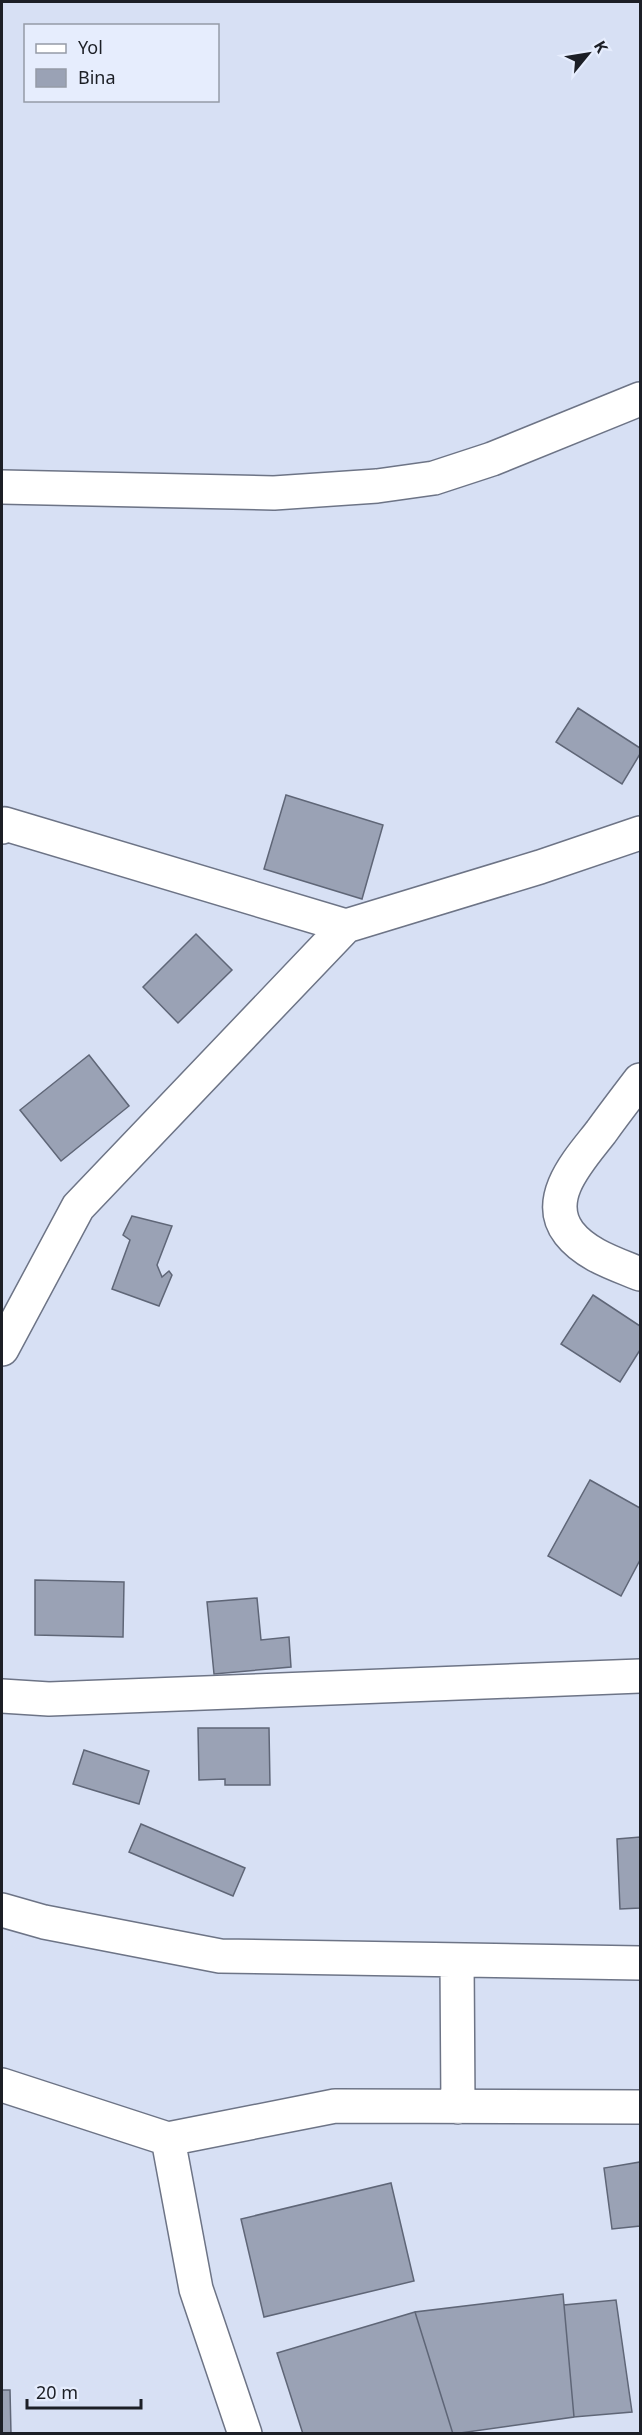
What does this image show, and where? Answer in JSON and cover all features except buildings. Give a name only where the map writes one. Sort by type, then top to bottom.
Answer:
[{"type":"street","points":[[2,487],[274,493],[400,483],[435,478],[492,459],[640,399]]},
{"type":"street","points":[[3,825],[346,926]]},
{"type":"street","points":[[2,1349],[78,1207],[346,926],[540,867],[640,833]]},
{"type":"street","points":[[640,1080],[571,1171],[560,1202],[561,1217],[569,1233],[602,1258],[640,1274]]},
{"type":"street","points":[[2,1696],[49,1699],[640,1676]]},
{"type":"street","points":[[2,1910],[44,1922],[220,1956],[640,1963]]},
{"type":"street","points":[[457,1960],[458,2107]]},
{"type":"street","points":[[2,2085],[168,2139],[335,2106],[640,2107]]},
{"type":"street","points":[[168,2139],[196,2289],[245,2433]]}]
